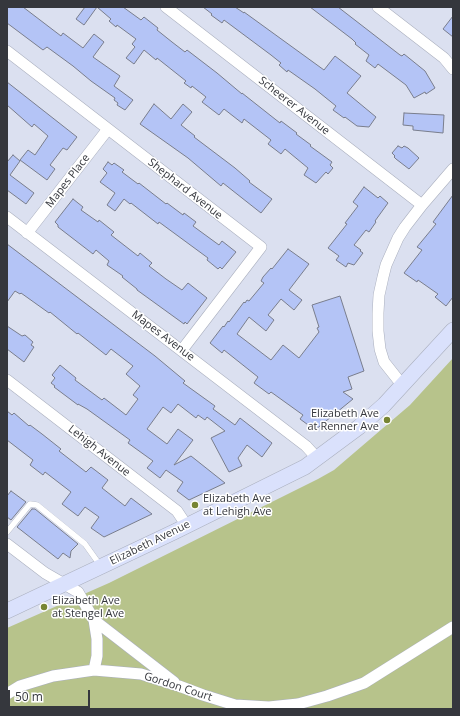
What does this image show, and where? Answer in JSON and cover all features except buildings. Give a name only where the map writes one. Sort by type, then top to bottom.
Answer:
[{"type":"main road","name":"Elizabeth Avenue","points":[[7,611],[65,585],[305,467],[359,427],[384,405],[453,330]]},
{"type":"street","name":"Scheerer Avenue","points":[[166,7],[422,205]]},
{"type":"street","points":[[378,7],[444,58],[453,69]]},
{"type":"street","name":"Shephard Avenue","points":[[7,51],[261,247],[182,350]]},
{"type":"street","name":"Mapes Place","points":[[28,233],[108,129]]},
{"type":"street","points":[[403,386],[384,362],[380,349],[378,331],[379,295],[386,265],[405,226],[453,169]]},
{"type":"street","name":"Mapes Avenue","points":[[7,217],[306,446],[317,458]]},
{"type":"street","name":"Lehigh Avenue","points":[[7,380],[177,511],[187,526]]},
{"type":"street","points":[[7,544],[44,573],[78,592],[94,620],[97,639],[97,656],[94,670]]},
{"type":"street","points":[[94,620],[179,686]]},
{"type":"street","name":"Gordon Court","points":[[7,694],[20,686],[52,676],[94,670],[141,674],[235,704],[269,707],[298,704],[364,683],[453,627]]},
{"type":"lane","points":[[7,532],[30,504],[33,503],[40,506],[85,544],[102,567]]},
{"type":"green space","points":[[453,358],[453,709],[7,709],[7,628],[109,583],[334,470],[410,405]]},
{"type":"place","name":"Elizabeth Ave at Renner Ave","points":[[387,420]]},
{"type":"place","name":"Elizabeth Ave at Lehigh Ave","points":[[195,505]]},
{"type":"place","name":"Elizabeth Ave at Stengel Ave","points":[[44,607]]}]
